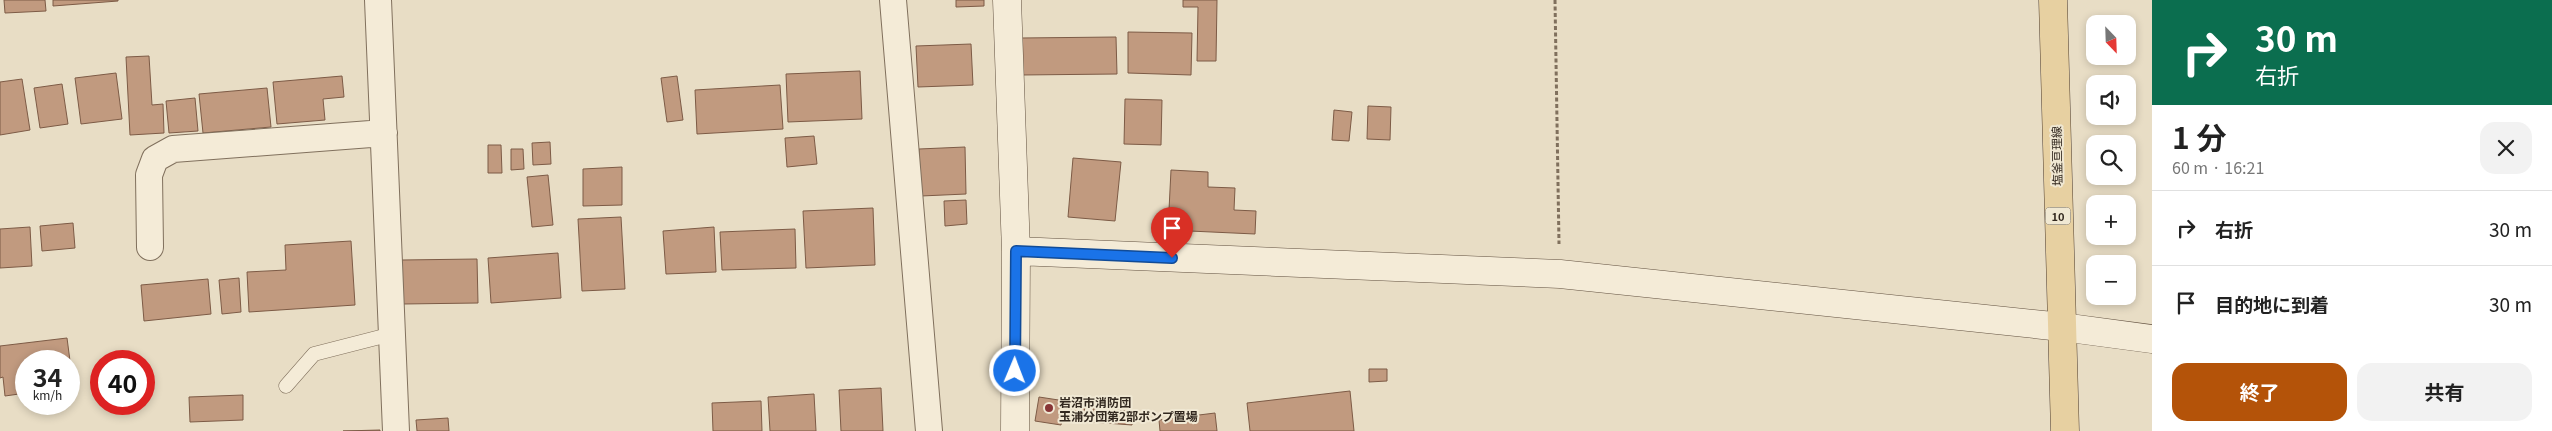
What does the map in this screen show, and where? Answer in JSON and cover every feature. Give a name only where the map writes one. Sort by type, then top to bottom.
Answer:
[{"type":"main road","name":"塩釜亘理線","points":[[2053,0],[2065,431]]},
{"type":"street","points":[[378,0],[396,431]]},
{"type":"street","points":[[893,0],[929,431]]},
{"type":"street","points":[[1007,0],[1016,251],[1015,431]]},
{"type":"street","points":[[150,247],[149,174],[155,159],[173,149],[384,133]]},
{"type":"street","points":[[1016,251],[1560,274],[2062,327],[2152,339]]},
{"type":"lane","points":[[286,386],[314,354],[392,334]]},
{"type":"path","points":[[1556,0],[1560,274]]},
{"type":"building","points":[[4,0],[45,0],[46,11],[5,13]]},
{"type":"building","points":[[53,0],[118,0],[118,1],[53,6]]},
{"type":"building","points":[[956,0],[984,0],[984,6],[956,7]]},
{"type":"building","points":[[1183,0],[1217,0],[1216,61],[1197,61],[1198,7],[1183,7]]},
{"type":"building","points":[[1128,32],[1192,33],[1191,75],[1128,73]]},
{"type":"building","points":[[1116,37],[1117,74],[1021,75],[1021,38]]},
{"type":"building","points":[[971,44],[973,85],[918,87],[916,46]]},
{"type":"building","points":[[149,56],[152,105],[163,104],[164,133],[130,135],[126,57]]},
{"type":"building","points":[[860,71],[862,119],[788,122],[786,74]]},
{"type":"building","points":[[116,73],[122,119],[81,124],[75,78]]},
{"type":"building","points":[[342,76],[344,97],[323,99],[325,120],[277,124],[273,82]]},
{"type":"building","points":[[677,76],[683,120],[667,122],[661,78]]},
{"type":"building","points":[[22,79],[30,130],[0,135],[0,82]]},
{"type":"building","points":[[62,84],[68,124],[40,128],[34,88]]},
{"type":"building","points":[[780,85],[783,129],[697,134],[695,90]]},
{"type":"building","points":[[267,88],[271,127],[203,133],[199,94]]},
{"type":"building","points":[[195,98],[198,131],[169,133],[166,101]]},
{"type":"building","points":[[1125,99],[1162,100],[1161,145],[1124,144]]},
{"type":"building","points":[[1368,106],[1391,107],[1390,140],[1367,139]]},
{"type":"building","points":[[1334,110],[1352,112],[1349,141],[1332,140]]},
{"type":"building","points":[[814,136],[817,164],[787,167],[785,138]]},
{"type":"building","points":[[550,142],[551,164],[533,165],[532,143]]},
{"type":"building","points":[[488,145],[501,145],[502,173],[488,173]]},
{"type":"building","points":[[965,147],[966,194],[921,196],[919,149]]},
{"type":"building","points":[[511,149],[523,149],[524,169],[511,170]]},
{"type":"building","points":[[1073,158],[1121,162],[1115,221],[1068,217]]},
{"type":"building","points":[[622,167],[622,205],[583,206],[583,169]]},
{"type":"building","points":[[1171,170],[1208,172],[1208,187],[1235,188],[1234,210],[1256,211],[1255,234],[1168,230]]},
{"type":"building","points":[[548,175],[553,225],[532,227],[527,177]]},
{"type":"building","points":[[966,200],[967,224],[945,226],[944,201]]},
{"type":"building","points":[[873,208],[875,265],[806,268],[803,211]]},
{"type":"building","points":[[621,217],[625,289],[582,291],[578,219]]},
{"type":"building","points":[[73,223],[75,248],[42,251],[40,226]]},
{"type":"building","points":[[30,227],[32,266],[0,268],[0,229]]},
{"type":"building","points":[[714,227],[716,272],[666,274],[663,231]]},
{"type":"building","points":[[795,229],[796,268],[722,270],[720,232]]},
{"type":"building","points":[[351,241],[355,305],[249,312],[247,272],[286,270],[285,245]]},
{"type":"building","points":[[558,253],[561,298],[491,303],[488,258]]},
{"type":"building","points":[[477,259],[478,303],[403,304],[402,260]]},
{"type":"building","points":[[239,278],[241,312],[222,314],[219,280]]},
{"type":"building","points":[[208,279],[211,314],[144,321],[141,285]]},
{"type":"building","points":[[67,338],[69,350],[15,350],[15,395],[5,396],[3,377],[0,378],[0,346]]},
{"type":"building","points":[[1369,369],[1387,369],[1387,381],[1369,382]]},
{"type":"building","points":[[881,388],[883,431],[841,431],[839,390]]},
{"type":"building","points":[[1350,391],[1354,431],[1250,431],[1247,403]]},
{"type":"building","points":[[814,394],[816,431],[770,431],[768,397]]},
{"type":"building","points":[[243,395],[243,420],[190,422],[189,397]]},
{"type":"building","points":[[1039,397],[1065,401],[1061,425],[1035,421]]},
{"type":"building","points":[[761,401],[762,431],[713,431],[712,403]]},
{"type":"building","points":[[1073,405],[1085,407],[1082,421],[1070,419]]},
{"type":"building","points":[[1093,409],[1133,411],[1132,425],[1092,422]]},
{"type":"building","points":[[1215,413],[1217,431],[1160,431],[1159,420]]},
{"type":"building","points":[[448,418],[449,431],[417,431],[416,420]]},
{"type":"building","points":[[380,430],[380,431],[343,431]]},
{"type":"place","name":"岩沼市消防団 玉浦分団第2部ポンプ置場","points":[[1049,408]]},
{"type":"route","points":[[1015,371],[1016,251],[1172,258]]}]
